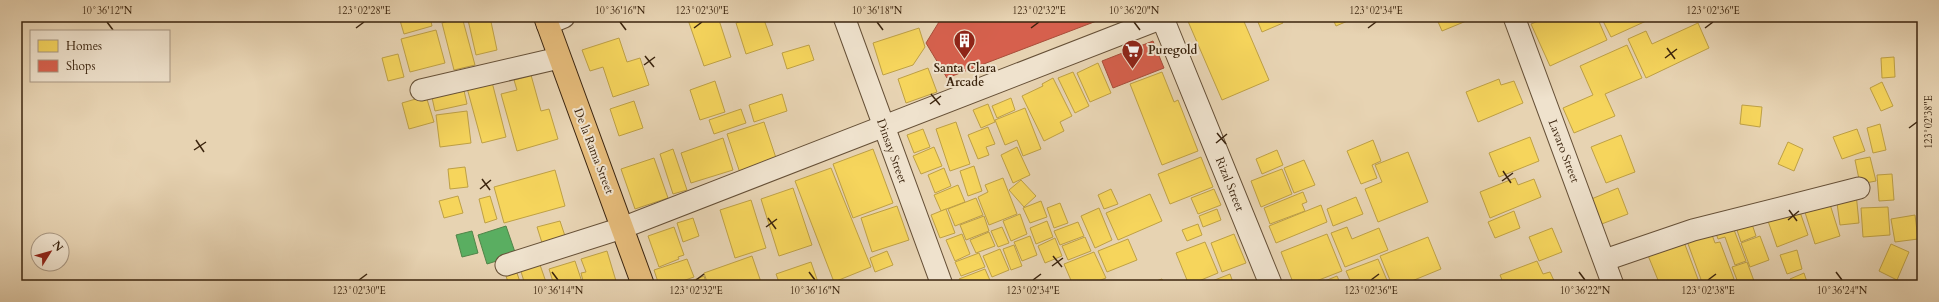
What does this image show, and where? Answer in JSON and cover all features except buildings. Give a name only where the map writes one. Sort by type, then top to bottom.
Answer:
[{"type":"highway","name":"De la Rama Street","points":[[552,19],[558,58],[642,285]]},
{"type":"street","name":"Dinsay Street","points":[[844,17],[942,285]]},
{"type":"street","points":[[506,265],[622,228],[1163,17]]},
{"type":"street","name":"Rizal Street","points":[[1163,17],[1271,285]]},
{"type":"street","name":"Lavaro Street","points":[[1514,17],[1613,285]]},
{"type":"street","points":[[420,90],[558,58]]},
{"type":"street","points":[[1605,260],[1693,230],[1859,188]]},
{"type":"place","name":"Santa Clara Arcade","points":[[965,60]]},
{"type":"place","name":"Puregold","points":[[1132,70]]}]
